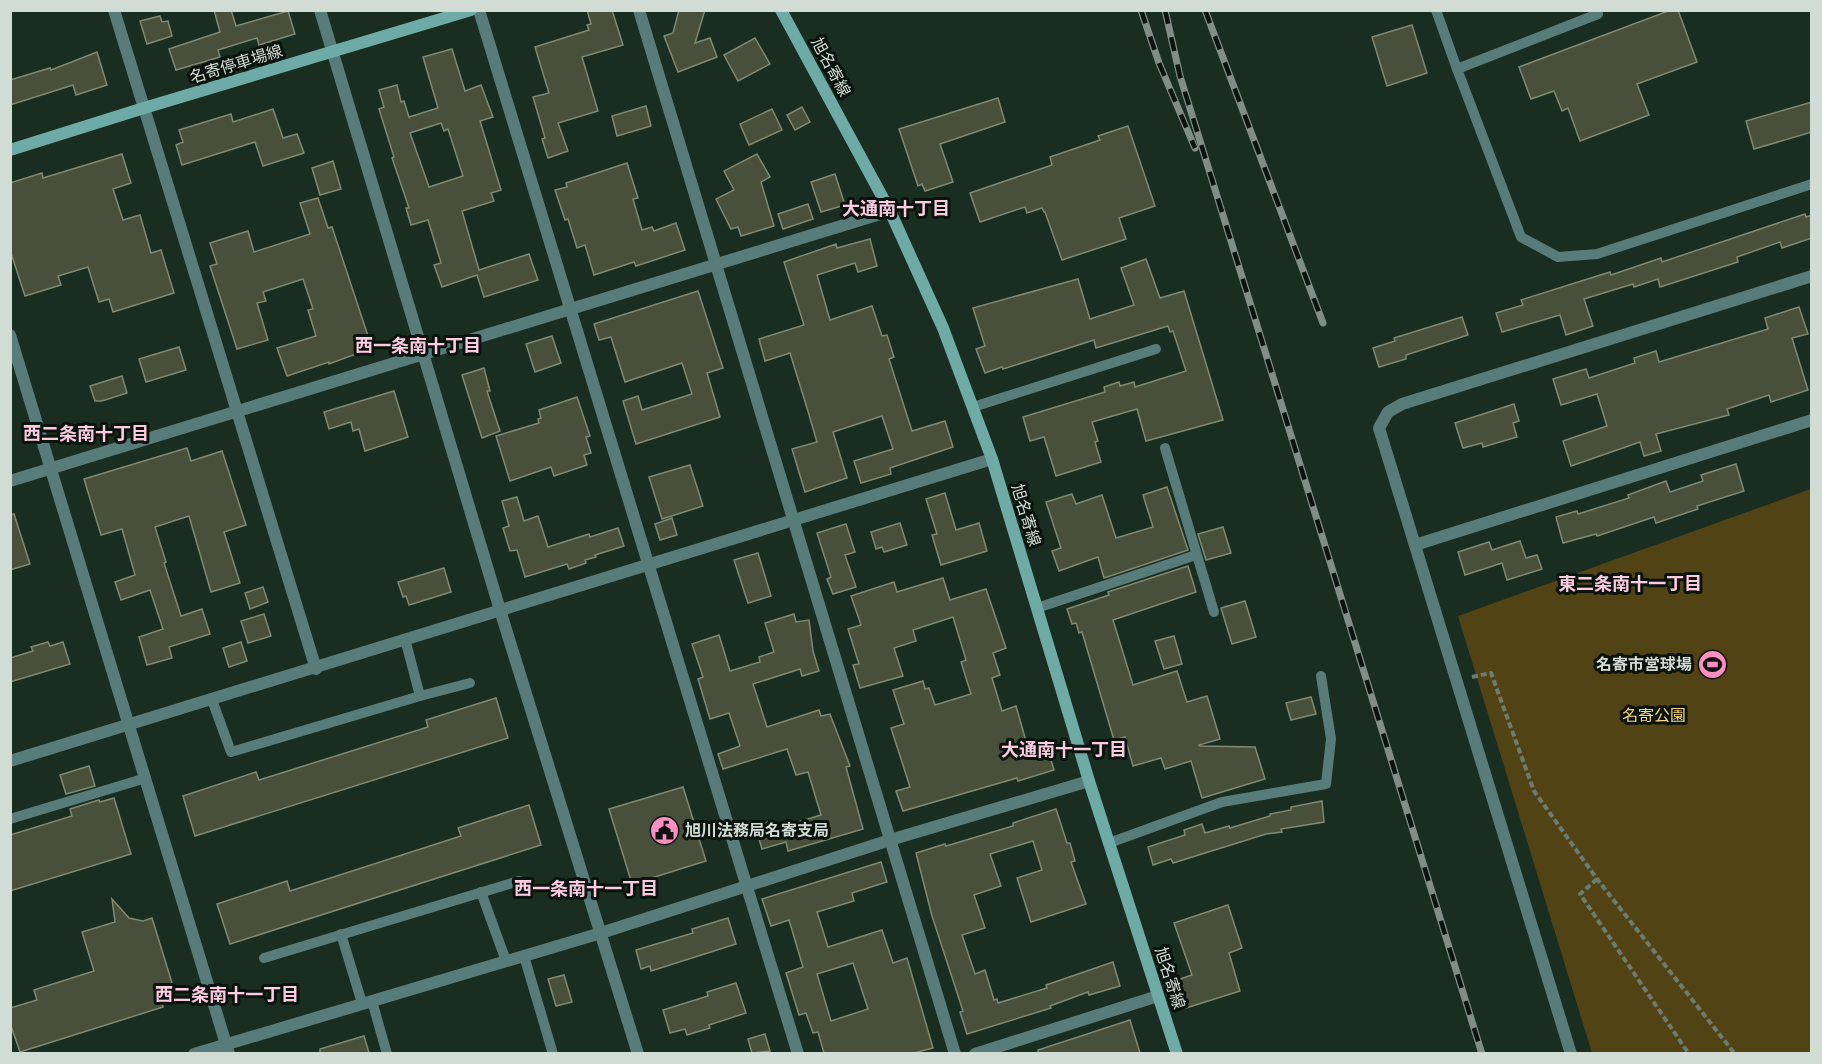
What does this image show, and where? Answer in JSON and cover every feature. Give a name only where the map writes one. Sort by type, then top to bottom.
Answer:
[{"type":"main road","name":"名寄停車場線","points":[[10,150],[471,10]]},
{"type":"main road","name":"旭名寄線","points":[[781,10],[890,211],[943,328],[992,459],[1089,781],[1177,1053]]},
{"type":"street","points":[[114,10],[316,669]]},
{"type":"street","points":[[320,10],[500,610],[638,1053]]},
{"type":"street","points":[[479,10],[798,1053]]},
{"type":"street","points":[[639,10],[955,1053]]},
{"type":"street","points":[[10,481],[424,356],[890,211]]},
{"type":"street","points":[[1571,1053],[1379,428],[1388,412],[1402,404],[1812,276]]},
{"type":"street","points":[[10,335],[227,1049]]},
{"type":"street","points":[[1415,545],[1812,420]]},
{"type":"street","points":[[10,761],[316,669],[405,639],[992,459]]},
{"type":"street","points":[[194,1053],[227,1049],[367,1002],[600,933],[890,840],[1089,781]]},
{"type":"street","points":[[975,1053],[1158,996]]},
{"type":"lane","points":[[1436,10],[1521,237],[1558,257],[1597,254],[1812,184]]},
{"type":"lane","points":[[1457,69],[1598,15],[1596,10]]},
{"type":"lane","points":[[972,407],[1156,349]]},
{"type":"lane","points":[[1165,448],[1214,612]]},
{"type":"lane","points":[[1037,608],[1196,555]]},
{"type":"lane","points":[[405,639],[420,696]]},
{"type":"lane","points":[[1109,843],[1222,802],[1326,784],[1331,740],[1321,676]]},
{"type":"lane","points":[[213,700],[231,752],[470,683]]},
{"type":"lane","points":[[10,819],[146,778]]},
{"type":"lane","points":[[264,958],[519,881]]},
{"type":"lane","points":[[481,892],[506,961]]},
{"type":"lane","points":[[341,934],[387,1053]]},
{"type":"lane","points":[[524,956],[553,1053]]},
{"type":"path","points":[[1456,680],[1491,673],[1534,791],[1597,879],[1735,1053]]},
{"type":"path","points":[[1597,879],[1580,894],[1689,1053]]},
{"type":"green space","name":"名寄公園","points":[[1811,489],[1811,1053],[1592,1053],[1458,616]]},
{"type":"building","points":[[214,10],[231,10],[236,26],[288,11],[295,34],[259,45],[257,38],[218,50],[220,57],[176,70],[169,49],[220,32]]},
{"type":"building","points":[[587,10],[612,10],[623,45],[582,57],[598,111],[558,123],[568,151],[548,158],[542,139],[545,138],[533,97],[549,93],[535,47],[589,30],[587,25],[591,24]]},
{"type":"building","points":[[679,10],[705,10],[695,43],[710,38],[717,57],[678,72],[664,36],[673,33]]},
{"type":"building","points":[[1671,10],[1678,10],[1697,62],[1637,84],[1649,115],[1580,141],[1568,108],[1562,111],[1554,91],[1531,99],[1519,67]]},
{"type":"building","points":[[160,16],[162,22],[168,21],[172,36],[147,44],[140,21]]},
{"type":"building","points":[[1412,25],[1427,73],[1387,86],[1372,37]]},
{"type":"building","points":[[755,38],[770,64],[738,81],[724,55]]},
{"type":"building","points":[[452,49],[465,91],[481,85],[493,117],[480,121],[501,190],[491,193],[494,201],[462,211],[479,270],[529,254],[538,280],[484,297],[477,275],[442,287],[434,265],[441,263],[428,220],[411,225],[406,208],[409,208],[379,109],[384,107],[379,90],[397,85],[401,102],[404,101],[409,117],[438,108],[423,57]],"holes":[[[441,123],[444,131],[448,129],[463,176],[429,187],[410,133]]]},
{"type":"building","points":[[97,52],[107,85],[76,95],[73,85],[10,105],[10,80],[50,68],[51,70]]},
{"type":"building","points":[[998,98],[1005,122],[940,144],[953,182],[925,191],[922,184],[918,186],[899,129]]},
{"type":"building","points":[[1812,102],[1812,132],[1754,149],[1746,121]]},
{"type":"building","points":[[646,106],[651,126],[617,136],[612,116]]},
{"type":"building","points":[[802,107],[810,122],[795,130],[787,115]]},
{"type":"building","points":[[273,109],[283,138],[297,134],[304,153],[263,166],[255,142],[182,165],[176,145],[183,142],[179,130],[231,114],[233,122]]},
{"type":"building","points":[[772,109],[782,130],[749,145],[740,124]]},
{"type":"building","points":[[1128,126],[1155,206],[1119,218],[1126,239],[1062,260],[1042,208],[1027,213],[1025,207],[980,222],[970,193],[1052,165],[1050,157],[1100,140],[1098,136]]},
{"type":"building","points":[[122,154],[131,183],[113,189],[123,220],[140,215],[151,253],[161,250],[174,293],[113,312],[109,299],[99,302],[88,267],[58,276],[61,285],[25,296],[10,250],[10,183],[42,173],[43,178]]},
{"type":"building","points":[[757,154],[770,177],[761,182],[774,226],[741,236],[738,227],[731,229],[716,199],[734,190],[724,171]]},
{"type":"building","points":[[333,161],[341,189],[320,195],[312,168]]},
{"type":"building","points":[[627,163],[638,198],[633,199],[642,230],[652,227],[654,231],[676,223],[685,250],[636,266],[634,262],[594,275],[585,245],[577,248],[568,219],[565,220],[555,190],[567,187],[566,183]]},
{"type":"building","points":[[835,174],[845,205],[821,212],[811,182]]},
{"type":"building","points":[[318,198],[328,228],[332,227],[372,348],[287,376],[277,348],[316,336],[308,310],[313,309],[303,279],[263,292],[266,301],[257,303],[268,340],[237,349],[210,266],[217,264],[210,243],[248,231],[254,252],[310,234],[300,203]]},
{"type":"building","points":[[808,204],[813,219],[783,229],[778,214]]},
{"type":"building","points":[[1805,214],[1806,217],[1812,215],[1812,238],[1782,248],[1780,242],[1737,257],[1738,262],[1660,287],[1658,279],[1584,299],[1593,326],[1566,335],[1560,315],[1502,332],[1496,313],[1523,305],[1521,300],[1610,272],[1611,275],[1661,258],[1662,262]]},
{"type":"building","points":[[870,239],[877,266],[858,272],[855,263],[817,275],[830,320],[872,306],[882,336],[887,335],[894,357],[889,359],[912,431],[945,421],[953,447],[890,468],[891,474],[861,483],[854,461],[893,449],[882,416],[833,432],[847,478],[805,492],[792,449],[817,442],[807,408],[790,353],[765,361],[759,339],[804,325],[784,262],[836,244],[837,248]]},
{"type":"building","points":[[1146,259],[1160,298],[1184,291],[1223,420],[1146,441],[1137,409],[1092,422],[1101,462],[1056,476],[1044,437],[1030,441],[1023,417],[1105,392],[1104,387],[1119,382],[1120,386],[1134,382],[1135,387],[1186,371],[1173,331],[1170,332],[1168,326],[1096,348],[1094,340],[985,373],[976,349],[985,346],[973,308],[1078,279],[1090,319],[1134,305],[1121,268]]},
{"type":"building","points":[[698,291],[723,368],[707,373],[720,417],[636,444],[623,401],[638,396],[642,410],[692,394],[682,363],[625,382],[611,337],[599,340],[594,324]]},
{"type":"building","points":[[1799,307],[1808,334],[1792,338],[1808,390],[1771,402],[1769,395],[1727,409],[1729,415],[1656,434],[1661,451],[1644,456],[1640,442],[1571,466],[1563,441],[1607,426],[1597,394],[1561,405],[1553,379],[1586,369],[1589,378],[1635,363],[1634,358],[1656,351],[1659,362],[1768,329],[1765,318]]},
{"type":"building","points":[[1462,317],[1468,335],[1406,355],[1406,359],[1379,367],[1373,348],[1395,341],[1394,338]]},
{"type":"building","points":[[552,336],[561,363],[535,372],[526,344]]},
{"type":"building","points":[[179,347],[186,370],[146,382],[139,359]]},
{"type":"building","points":[[484,368],[490,391],[487,391],[500,431],[482,438],[462,375]]},
{"type":"building","points":[[122,376],[127,393],[95,401],[90,386]]},
{"type":"building","points":[[394,391],[408,437],[365,451],[359,429],[353,431],[351,422],[329,429],[324,412]]},
{"type":"building","points":[[577,397],[590,436],[586,437],[591,453],[584,455],[587,465],[554,476],[551,467],[510,481],[496,436],[539,423],[538,419],[541,418],[539,410]]},
{"type":"building","points":[[1514,404],[1519,421],[1513,423],[1517,437],[1483,447],[1482,443],[1463,448],[1455,423]]},
{"type":"building","points":[[187,448],[191,461],[222,451],[246,525],[224,532],[240,583],[211,592],[189,516],[155,527],[181,616],[202,609],[210,634],[169,647],[172,658],[147,665],[139,637],[163,629],[150,590],[121,600],[115,582],[135,575],[122,529],[101,535],[84,479]]},
{"type":"building","points":[[1736,464],[1744,491],[1697,506],[1698,509],[1656,523],[1654,517],[1597,536],[1596,534],[1563,543],[1556,517],[1577,511],[1578,514],[1629,498],[1628,495],[1666,481],[1670,492],[1703,481],[1701,475]]},
{"type":"building","points":[[690,465],[703,506],[662,519],[649,477]]},
{"type":"building","points":[[1167,487],[1188,550],[1104,578],[1098,557],[1059,571],[1052,551],[1061,548],[1046,502],[1072,494],[1076,504],[1102,495],[1116,538],[1153,527],[1143,495]]},
{"type":"building","points":[[945,493],[956,530],[979,523],[987,551],[941,565],[932,535],[937,534],[926,499]]},
{"type":"building","points":[[517,497],[524,521],[538,516],[548,547],[589,534],[590,537],[618,528],[624,546],[595,555],[596,557],[585,560],[586,563],[569,569],[567,564],[525,577],[517,550],[510,551],[503,528],[509,526],[502,501]]},
{"type":"building","points":[[14,514],[30,564],[10,570],[10,515]]},
{"type":"building","points":[[672,518],[677,535],[660,540],[655,524]]},
{"type":"building","points":[[900,523],[907,545],[884,552],[882,547],[876,549],[871,532]]},
{"type":"building","points":[[846,524],[855,552],[845,555],[856,587],[833,594],[827,579],[831,577],[817,533]]},
{"type":"building","points":[[1223,527],[1231,553],[1206,560],[1198,534]]},
{"type":"building","points":[[1520,541],[1526,558],[1537,555],[1542,569],[1507,580],[1502,563],[1465,575],[1458,552],[1489,542],[1492,550]]},
{"type":"building","points":[[758,553],[771,596],[748,603],[734,560]]},
{"type":"building","points":[[1188,566],[1196,592],[1113,620],[1133,685],[1177,671],[1187,702],[1207,696],[1220,739],[1200,746],[1255,747],[1265,779],[1202,798],[1191,761],[1165,769],[1161,758],[1133,766],[1125,737],[1114,740],[1082,632],[1079,633],[1076,623],[1072,624],[1067,609],[1109,595],[1108,592]]},
{"type":"building","points":[[444,568],[451,592],[409,605],[406,596],[403,597],[398,582]]},
{"type":"building","points":[[943,578],[950,600],[986,589],[1006,648],[993,653],[1000,675],[992,678],[1002,711],[1016,706],[1028,748],[1046,743],[1054,770],[1018,781],[1017,778],[903,811],[896,791],[910,787],[891,728],[904,724],[893,690],[923,681],[925,689],[929,688],[935,705],[971,694],[961,662],[966,660],[953,617],[913,630],[916,641],[894,648],[903,676],[860,688],[853,665],[859,664],[848,629],[861,625],[851,596],[894,582],[897,592]]},
{"type":"building","points":[[263,587],[268,602],[250,609],[245,593]]},
{"type":"building","points":[[1245,601],[1256,637],[1232,644],[1221,608]]},
{"type":"building","points":[[264,614],[271,636],[248,643],[241,621]]},
{"type":"building","points":[[794,614],[796,622],[809,620],[813,651],[819,671],[802,676],[800,669],[753,684],[767,727],[819,710],[821,716],[830,714],[850,766],[846,767],[863,829],[788,851],[786,842],[762,849],[755,826],[772,821],[775,829],[821,815],[808,772],[796,775],[787,749],[723,769],[718,754],[740,746],[729,713],[710,719],[698,679],[703,677],[692,644],[719,635],[730,671],[760,662],[759,657],[774,652],[765,623]]},
{"type":"building","points":[[1174,636],[1182,664],[1164,669],[1155,641]]},
{"type":"building","points":[[48,642],[50,646],[63,642],[70,664],[10,682],[10,658],[33,651],[31,647]]},
{"type":"building","points":[[241,642],[247,661],[229,667],[223,648]]},
{"type":"building","points":[[1311,697],[1316,714],[1291,720],[1286,703]]},
{"type":"building","points":[[496,698],[508,738],[195,836],[183,796],[256,772],[259,780],[428,727],[426,720]]},
{"type":"building","points":[[89,766],[95,786],[66,794],[60,775]]},
{"type":"building","points":[[683,787],[706,861],[632,884],[609,809]]},
{"type":"building","points":[[114,798],[131,854],[10,891],[10,835],[72,816],[70,809]]},
{"type":"building","points":[[1322,801],[1324,822],[1281,829],[1282,832],[1266,834],[1173,863],[1171,859],[1153,865],[1148,847],[1185,835],[1184,830],[1202,824],[1205,833],[1229,826],[1230,828],[1270,816],[1270,814],[1291,810],[1291,807]]},
{"type":"building","points":[[529,805],[541,845],[230,944],[217,904],[287,881],[290,891],[461,836],[458,828]]},
{"type":"building","points":[[1056,809],[1067,843],[1070,843],[1075,861],[1071,862],[1086,904],[1031,922],[1017,878],[1042,870],[1033,841],[990,854],[1001,886],[974,895],[985,928],[962,935],[975,974],[985,970],[994,1000],[997,999],[998,1003],[1047,988],[1046,985],[1113,962],[1120,986],[1089,995],[1088,992],[1050,1006],[1051,1008],[967,1034],[960,1012],[963,1011],[932,916],[916,853],[1013,826],[1013,823]]},
{"type":"building","points":[[881,862],[887,882],[852,893],[854,901],[817,912],[828,947],[882,930],[893,963],[907,958],[933,1048],[914,1053],[824,1053],[818,1032],[813,1033],[806,1013],[799,1015],[786,973],[803,967],[789,920],[771,926],[762,899]],"holes":[[[853,963],[868,1009],[831,1021],[817,974]]]},
{"type":"building","points":[[112,899],[129,918],[143,921],[152,918],[173,986],[159,991],[163,1007],[20,1052],[10,1023],[10,1008],[37,1000],[34,990],[94,971],[82,932],[115,922]]},
{"type":"building","points":[[1228,905],[1242,948],[1229,953],[1240,991],[1186,1008],[1177,980],[1192,975],[1174,923]]},
{"type":"building","points":[[728,918],[736,944],[651,971],[650,966],[641,969],[636,950],[693,933],[692,929]]},
{"type":"building","points":[[564,975],[572,1002],[556,1006],[548,979]]},
{"type":"building","points":[[736,983],[746,1013],[687,1035],[685,1029],[670,1033],[663,1010],[708,996],[707,992]]},
{"type":"building","points":[[1130,1020],[1140,1053],[1038,1053],[1038,1050]]},
{"type":"building","points":[[765,1034],[770,1051],[752,1053],[748,1039]]},
{"type":"building","points":[[364,1036],[369,1053],[320,1053],[320,1049]]},
{"type":"railway","points":[[1141,10],[1159,63],[1195,148]]},
{"type":"railway","points":[[1165,10],[1180,76],[1482,1054]]},
{"type":"railway","points":[[1205,10],[1323,323]]},
{"type":"place","name":"名寄市営球場","points":[[1713,664]]},
{"type":"place","name":"旭川法務局名寄支局","points":[[664,830]]},
{"type":"district","name":"大通南十丁目","points":[[896,208]]},
{"type":"district","name":"西一条南十丁目","points":[[418,345]]},
{"type":"district","name":"西二条南十丁目","points":[[86,433]]},
{"type":"district","name":"東二条南十一丁目","points":[[1630,583]]},
{"type":"district","name":"大通南十一丁目","points":[[1064,749]]},
{"type":"district","name":"西一条南十一丁目","points":[[586,888]]},
{"type":"district","name":"西二条南十一丁目","points":[[227,994]]}]
